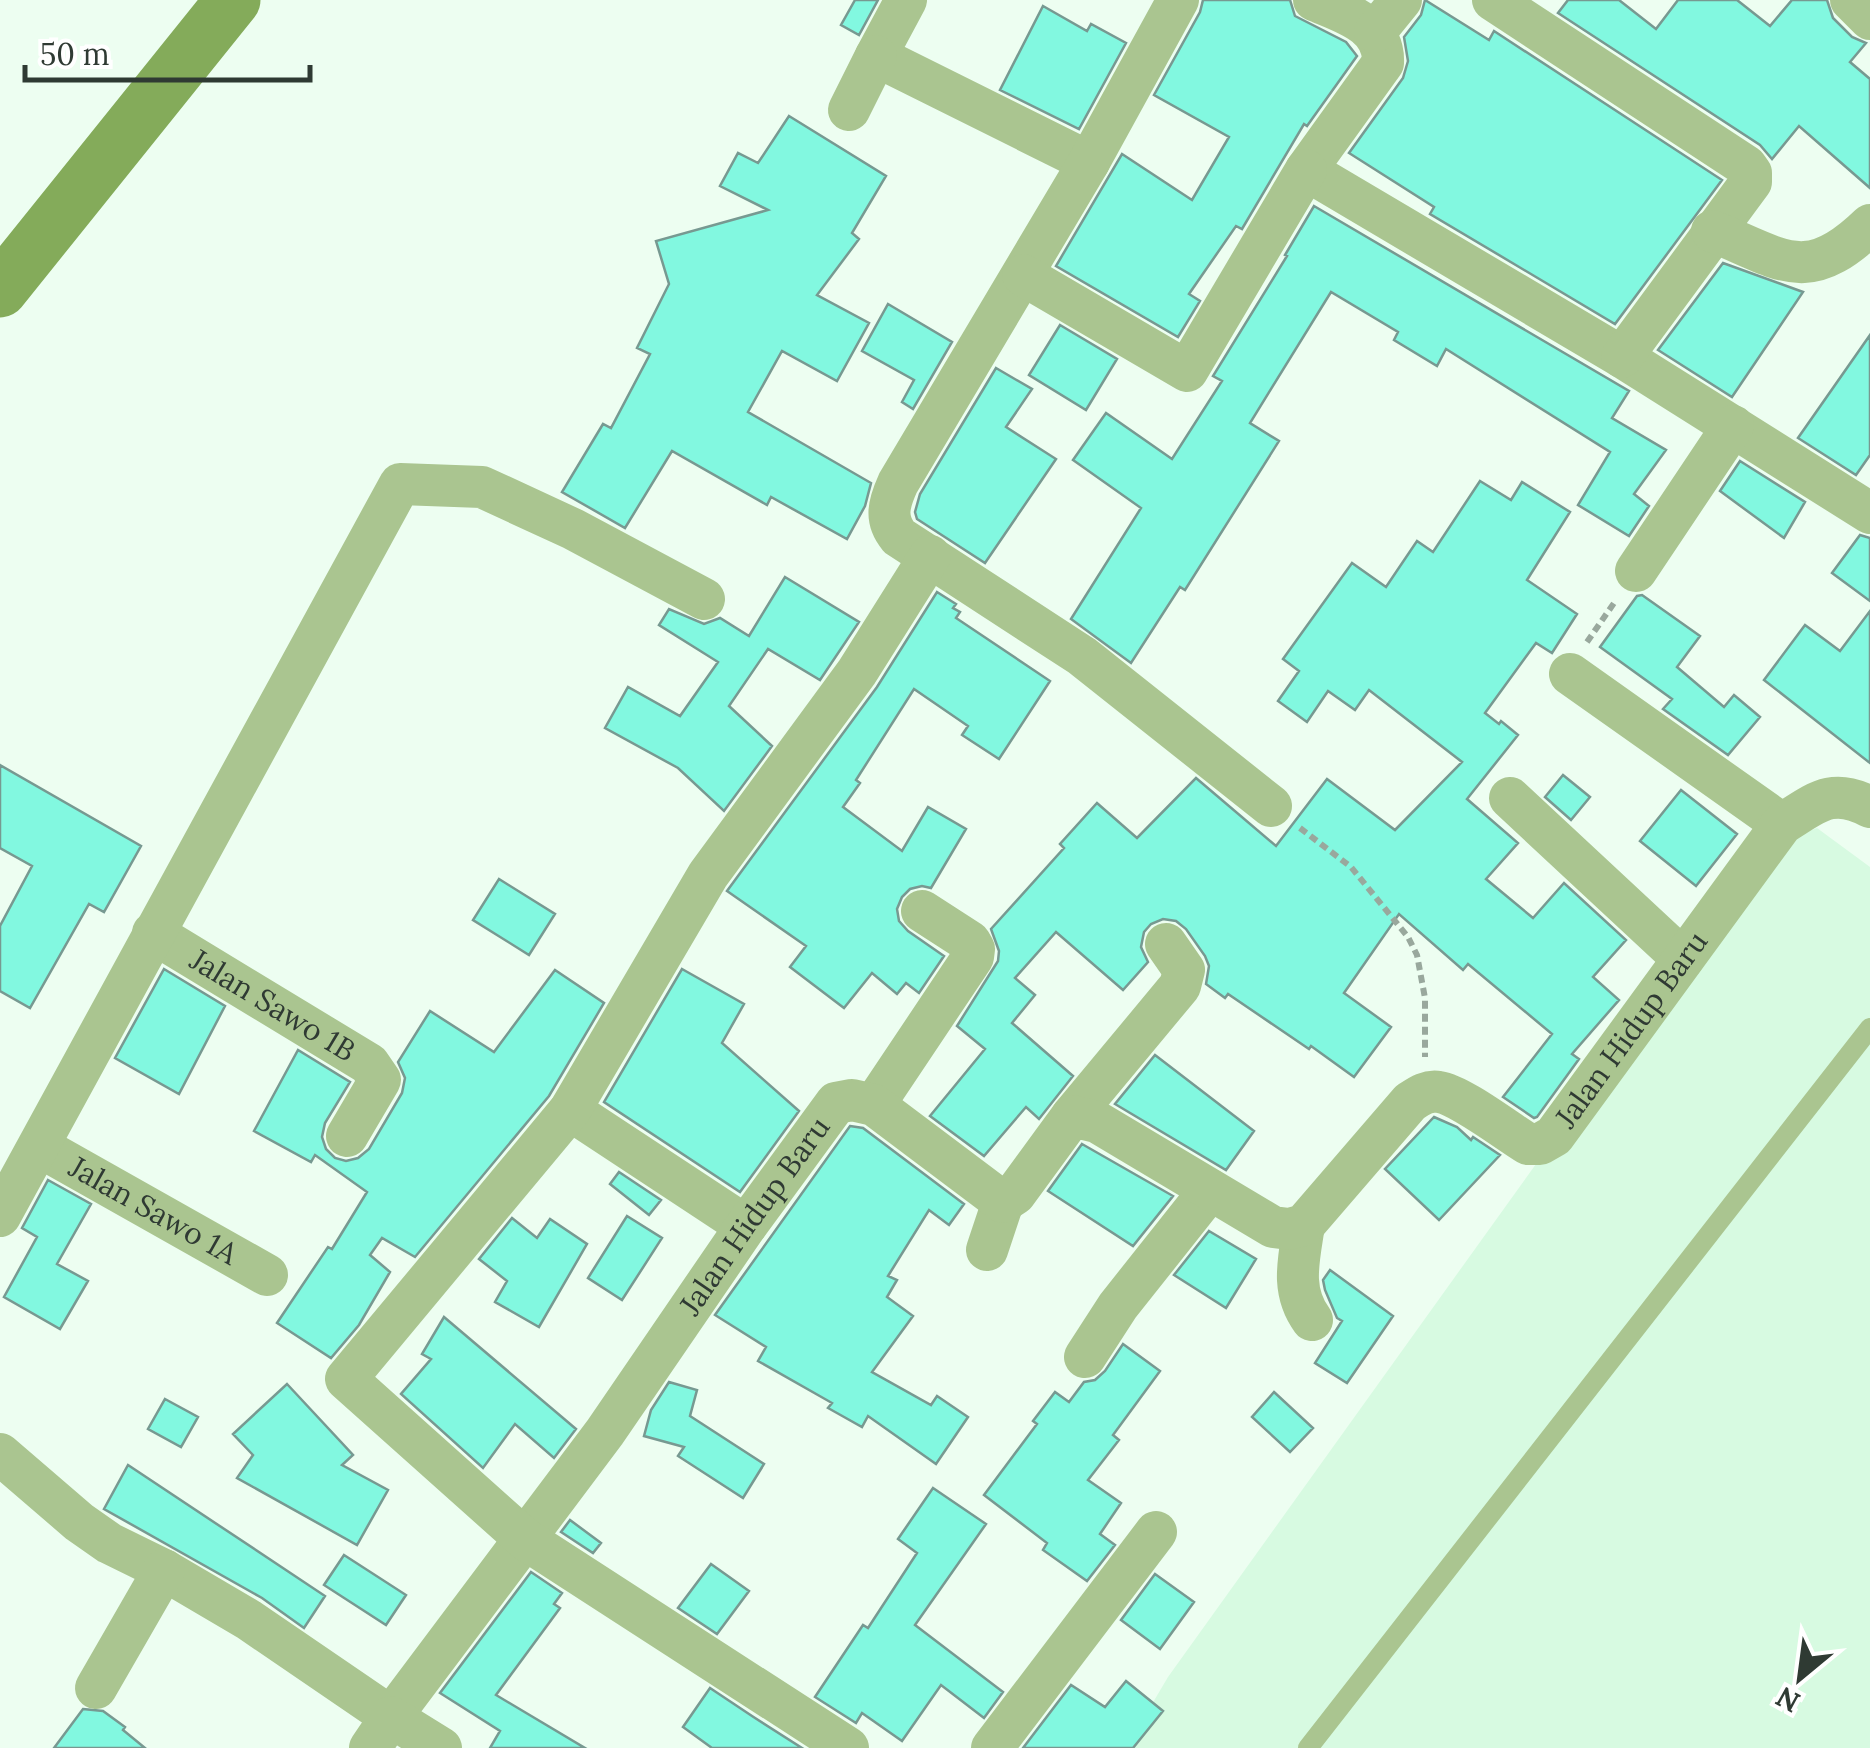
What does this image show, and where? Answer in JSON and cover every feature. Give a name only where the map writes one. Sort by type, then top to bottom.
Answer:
[{"type":"street","points":[[0,290],[233,0]]},
{"type":"street","points":[[849,110],[906,0]]},
{"type":"street","points":[[1178,0],[1089,162],[898,483],[891,500],[890,526],[899,537],[1082,656],[1271,806]]},
{"type":"street","points":[[1023,275],[1187,370],[1306,170],[1383,62],[1388,16],[1314,0]]},
{"type":"street","points":[[1493,0],[1746,166],[1751,173],[1751,182],[1622,357]]},
{"type":"street","points":[[1851,0],[1870,20]]},
{"type":"street","points":[[876,56],[1089,162]]},
{"type":"street","points":[[1306,170],[1622,357],[1870,512]]},
{"type":"street","points":[[1712,231],[1792,264],[1836,254],[1870,225]]},
{"type":"street","points":[[1636,571],[1733,426]]},
{"type":"street","points":[[0,1216],[400,484],[482,487],[573,529],[704,599]]},
{"type":"street","points":[[848,1748],[524,1539],[346,1379],[570,1110],[708,874],[857,672],[930,556]]},
{"type":"street","points":[[1570,674],[1782,824]]},
{"type":"street","name":"Jalan Hidup Baru","points":[[1423,1093],[1439,1092],[1454,1098],[1528,1144],[1540,1144],[1554,1136],[1782,824],[1833,796],[1870,806]]},
{"type":"street","points":[[1510,798],[1683,960]]},
{"type":"street","points":[[874,1106],[973,957],[970,942],[922,911]]},
{"type":"street","name":"Jalan Sawo 1B","points":[[154,933],[369,1064],[380,1080],[347,1136]]},
{"type":"street","points":[[987,1250],[1003,1202],[1015,1194],[1072,1116],[1180,986],[1184,970],[1166,944]]},
{"type":"street","points":[[1312,1320],[1302,1306],[1296,1282],[1304,1225],[1410,1102],[1423,1093]]},
{"type":"street","name":"Jalan Hidup Baru","points":[[402,1735],[524,1539],[605,1432],[836,1103],[852,1100],[874,1106],[1003,1202]]},
{"type":"street","points":[[570,1110],[746,1226]]},
{"type":"street","points":[[1072,1116],[1097,1122],[1273,1227],[1289,1229],[1304,1225]]},
{"type":"street","name":"Jalan Sawo 1A","points":[[40,1147],[268,1276]]},
{"type":"street","points":[[1085,1357],[1118,1306],[1210,1190]]},
{"type":"street","points":[[0,1454],[94,1533],[250,1620],[402,1735]]},
{"type":"street","points":[[992,1748],[1156,1532]]},
{"type":"street","points":[[96,1688],[164,1570]]},
{"type":"lane","points":[[1308,1748],[1870,1028]]},
{"type":"path","points":[[1570,674],[1636,571]]},
{"type":"path","points":[[1271,806],[1350,867],[1408,937],[1417,956],[1425,998],[1423,1093]]},
{"type":"shaded area","points":[[1817,828],[1870,867],[1870,1748],[1126,1748],[1168,1677],[1683,959],[1756,850]]},
{"type":"building","points":[[855,0],[878,0],[859,35],[841,25]]},
{"type":"building","points":[[1203,0],[1290,0],[1295,16],[1346,42],[1357,56],[1307,126],[1304,124],[1242,229],[1236,226],[1189,294],[1200,301],[1178,337],[1056,266],[1122,154],[1192,200],[1229,137],[1154,95]]},
{"type":"building","points":[[1425,0],[1489,40],[1494,31],[1722,180],[1615,324],[1430,214],[1434,207],[1349,153],[1403,78],[1408,61],[1404,37],[1421,15]]},
{"type":"building","points":[[1568,0],[1619,0],[1656,29],[1678,0],[1737,0],[1770,26],[1792,0],[1827,0],[1833,18],[1852,37],[1866,43],[1850,62],[1870,79],[1870,188],[1799,126],[1772,159],[1760,145],[1558,13]]},
{"type":"building","points":[[1043,6],[1087,31],[1091,24],[1126,43],[1079,129],[1000,90]]},
{"type":"building","points":[[789,116],[886,176],[852,233],[859,239],[817,295],[869,323],[837,381],[782,351],[748,412],[871,483],[865,506],[847,539],[771,497],[767,505],[672,451],[625,528],[562,492],[603,424],[611,428],[650,354],[637,348],[669,284],[656,241],[768,210],[720,186],[738,153],[758,163]]},
{"type":"building","points":[[1314,206],[1629,391],[1612,418],[1666,450],[1634,494],[1649,506],[1629,536],[1578,505],[1610,452],[1446,349],[1437,366],[1394,340],[1398,332],[1331,292],[1250,423],[1279,441],[1185,590],[1180,587],[1131,663],[1071,619],[1141,508],[1073,460],[1106,413],[1172,459],[1222,381],[1213,376]]},
{"type":"building","points":[[1723,263],[1803,292],[1732,397],[1658,350]]},
{"type":"building","points":[[888,304],[952,342],[913,409],[902,402],[914,380],[862,351]]},
{"type":"building","points":[[1060,325],[1117,359],[1086,410],[1029,375]]},
{"type":"building","points":[[1870,335],[1870,455],[1856,475],[1798,438]]},
{"type":"building","points":[[996,368],[1032,389],[1006,427],[1056,459],[985,563],[917,519],[915,512],[920,494]]},
{"type":"building","points":[[1740,461],[1805,502],[1784,538],[1720,491]]},
{"type":"building","points":[[1480,481],[1511,500],[1522,482],[1570,512],[1527,580],[1577,614],[1552,653],[1536,643],[1485,713],[1518,735],[1467,799],[1518,843],[1486,879],[1533,918],[1564,883],[1626,940],[1593,977],[1619,1000],[1572,1054],[1579,1059],[1537,1117],[1503,1097],[1552,1034],[1468,964],[1463,970],[1399,914],[1344,993],[1391,1027],[1354,1077],[1311,1046],[1309,1049],[1228,994],[1225,998],[1206,984],[1209,966],[1205,956],[1186,929],[1176,921],[1163,919],[1144,932],[1141,947],[1148,962],[1123,990],[1056,932],[1015,978],[1035,995],[1012,1023],[1073,1076],[1039,1119],[1026,1107],[984,1156],[930,1116],[985,1049],[957,1026],[998,961],[999,951],[991,929],[1064,848],[1060,844],[1097,803],[1137,838],[1196,778],[1276,846],[1327,779],[1395,830],[1462,762],[1369,690],[1355,710],[1328,691],[1307,722],[1278,701],[1299,671],[1283,659],[1352,563],[1386,587],[1417,541],[1433,552]]},
{"type":"building","points":[[1860,535],[1870,538],[1870,601],[1832,573]]},
{"type":"building","points":[[785,577],[859,622],[820,680],[768,649],[729,706],[772,746],[724,811],[678,768],[605,728],[628,687],[680,716],[718,662],[659,625],[669,609],[704,624],[720,618],[749,636]]},
{"type":"building","points":[[937,592],[956,604],[953,608],[960,612],[956,618],[1050,681],[999,759],[962,735],[968,726],[914,689],[856,780],[860,783],[843,807],[902,851],[928,807],[966,829],[931,888],[910,889],[897,909],[899,921],[908,931],[944,956],[919,993],[906,983],[897,994],[872,973],[844,1008],[790,967],[806,946],[727,891],[877,687]]},
{"type":"building","points":[[1642,595],[1700,636],[1677,667],[1724,707],[1734,695],[1760,717],[1728,755],[1663,709],[1672,699],[1600,647],[1637,596]]},
{"type":"building","points":[[1870,611],[1870,763],[1764,680],[1805,625],[1840,651]]},
{"type":"building","points":[[0,765],[141,846],[104,912],[89,904],[30,1008],[0,991],[0,926],[32,866],[0,848]]},
{"type":"building","points":[[1563,775],[1590,797],[1571,820],[1545,797]]},
{"type":"building","points":[[1681,790],[1737,834],[1696,886],[1640,841]]},
{"type":"building","points":[[499,879],[555,914],[529,955],[473,920]]},
{"type":"building","points":[[164,969],[225,1006],[179,1094],[115,1058]]},
{"type":"building","points":[[682,969],[744,1004],[722,1043],[799,1111],[740,1192],[604,1102]]},
{"type":"building","points":[[555,970],[604,1003],[549,1096],[415,1257],[382,1238],[370,1255],[390,1272],[359,1325],[331,1358],[277,1323],[328,1247],[332,1249],[367,1192],[315,1155],[311,1162],[254,1131],[298,1050],[350,1082],[325,1123],[322,1137],[335,1158],[358,1158],[369,1149],[402,1093],[405,1078],[398,1062],[430,1011],[494,1052]]},
{"type":"building","points":[[1155,1055],[1254,1131],[1226,1170],[1115,1104]]},
{"type":"building","points":[[1434,1117],[1500,1155],[1439,1220],[1385,1169]]},
{"type":"building","points":[[850,1126],[863,1128],[964,1204],[949,1225],[929,1210],[888,1276],[897,1280],[887,1297],[913,1316],[872,1372],[931,1405],[937,1396],[968,1417],[936,1464],[868,1416],[862,1427],[828,1408],[832,1403],[758,1361],[766,1347],[715,1315]]},
{"type":"building","points":[[1082,1144],[1173,1196],[1133,1246],[1048,1191]]},
{"type":"building","points":[[619,1172],[661,1200],[649,1215],[610,1184]]},
{"type":"building","points":[[48,1180],[91,1204],[57,1264],[88,1281],[60,1329],[4,1297],[37,1237],[22,1228]]},
{"type":"building","points":[[627,1216],[662,1238],[622,1300],[588,1278]]},
{"type":"building","points":[[512,1218],[537,1238],[550,1219],[587,1244],[539,1327],[495,1302],[507,1281],[479,1259]]},
{"type":"building","points":[[1209,1231],[1256,1259],[1226,1308],[1174,1275]]},
{"type":"building","points":[[1330,1270],[1393,1316],[1347,1383],[1315,1363],[1342,1321],[1325,1290],[1323,1280]]},
{"type":"building","points":[[444,1317],[576,1429],[554,1458],[515,1424],[483,1468],[401,1394],[431,1359],[422,1354]]},
{"type":"building","points":[[1123,1344],[1160,1371],[1113,1435],[1119,1440],[1088,1480],[1121,1503],[1100,1534],[1115,1545],[1087,1581],[1043,1550],[1047,1543],[984,1495],[1037,1424],[1033,1421],[1055,1392],[1069,1402],[1084,1382],[1095,1380],[1105,1371]]},
{"type":"building","points":[[669,1382],[697,1390],[690,1416],[764,1464],[743,1498],[678,1456],[684,1447],[644,1436],[651,1410]]},
{"type":"building","points":[[287,1384],[353,1455],[342,1465],[388,1490],[357,1545],[237,1478],[253,1455],[233,1434]]},
{"type":"building","points":[[1274,1392],[1313,1428],[1290,1452],[1252,1417]]},
{"type":"building","points":[[165,1399],[198,1417],[181,1447],[148,1429]]},
{"type":"building","points":[[128,1465],[325,1596],[304,1628],[262,1598],[104,1509]]},
{"type":"building","points":[[933,1488],[986,1524],[915,1625],[1003,1692],[984,1718],[941,1685],[902,1741],[862,1713],[856,1723],[815,1697],[863,1625],[868,1628],[917,1553],[898,1539]]},
{"type":"building","points":[[570,1520],[601,1543],[593,1553],[561,1532]]},
{"type":"building","points":[[344,1555],[406,1595],[386,1625],[324,1585]]},
{"type":"building","points":[[711,1564],[749,1591],[717,1634],[678,1608]]},
{"type":"building","points":[[531,1572],[562,1593],[554,1604],[560,1608],[496,1695],[585,1748],[490,1748],[500,1731],[440,1693]]},
{"type":"building","points":[[1155,1574],[1194,1602],[1160,1649],[1121,1620]]},
{"type":"building","points":[[1126,1681],[1163,1711],[1133,1748],[1023,1748],[1071,1685],[1105,1707]]},
{"type":"building","points":[[710,1688],[802,1748],[712,1748],[683,1727]]},
{"type":"building","points":[[83,1709],[103,1711],[145,1748],[54,1748]]}]
